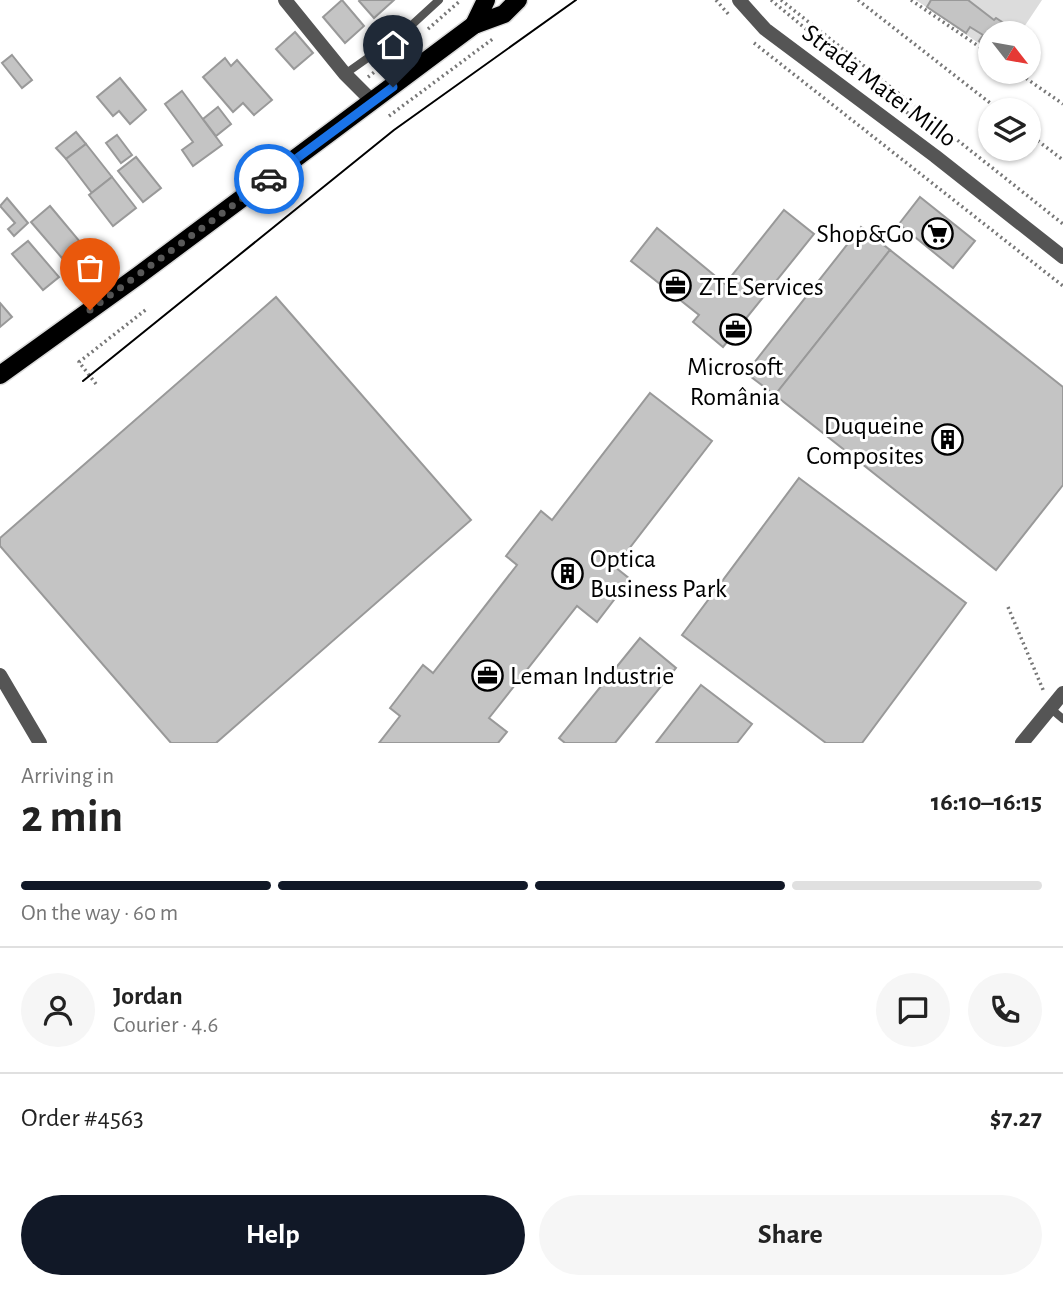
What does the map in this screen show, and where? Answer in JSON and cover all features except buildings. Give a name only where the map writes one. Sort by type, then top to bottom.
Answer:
[{"type":"main road","points":[[474,25],[486,0]]},
{"type":"main road","points":[[0,375],[373,103],[474,25],[503,14],[518,0]]},
{"type":"street","points":[[285,0],[345,74],[373,103]]},
{"type":"street","name":"Strada Matei Millo","points":[[739,0],[765,29],[935,156],[1063,257]]},
{"type":"street","points":[[0,675],[40,743]]},
{"type":"street","points":[[1022,743],[1063,693]]},
{"type":"lane","points":[[345,74],[403,33],[439,0]]},
{"type":"lane","points":[[1051,708],[1063,719]]},
{"type":"path","points":[[716,0],[738,24]]},
{"type":"path","points":[[771,0],[927,128]]},
{"type":"path","points":[[781,0],[1063,224]]},
{"type":"path","points":[[858,0],[984,98]]},
{"type":"path","points":[[911,0],[978,46]]},
{"type":"path","points":[[389,116],[501,32]]},
{"type":"path","points":[[754,42],[1063,286]]},
{"type":"path","points":[[1034,84],[1063,104]]},
{"type":"path","points":[[1041,143],[1063,160]]},
{"type":"path","points":[[96,384],[79,362],[148,308]]},
{"type":"path","points":[[1008,607],[1051,708]]},
{"type":"shaded area","points":[[916,0],[1042,0],[1028,21],[978,21],[978,43]]},
{"type":"tram line","points":[[83,381],[394,130],[576,0]]},
{"type":"way so far","points":[[90,310],[269,179]]},
{"type":"place","name":"Shop&Go","points":[[937,233]]},
{"type":"place","name":"ZTE Services","points":[[676,286]]},
{"type":"place","name":"Microsoft România","points":[[735,330]]},
{"type":"place","name":"Duqueine Composites","points":[[947,440]]},
{"type":"place","name":"Optica Business Park","points":[[567,573]]},
{"type":"place","name":"Leman Industrie","points":[[487,675]]},
{"type":"route","points":[[269,179],[393,87]]}]
